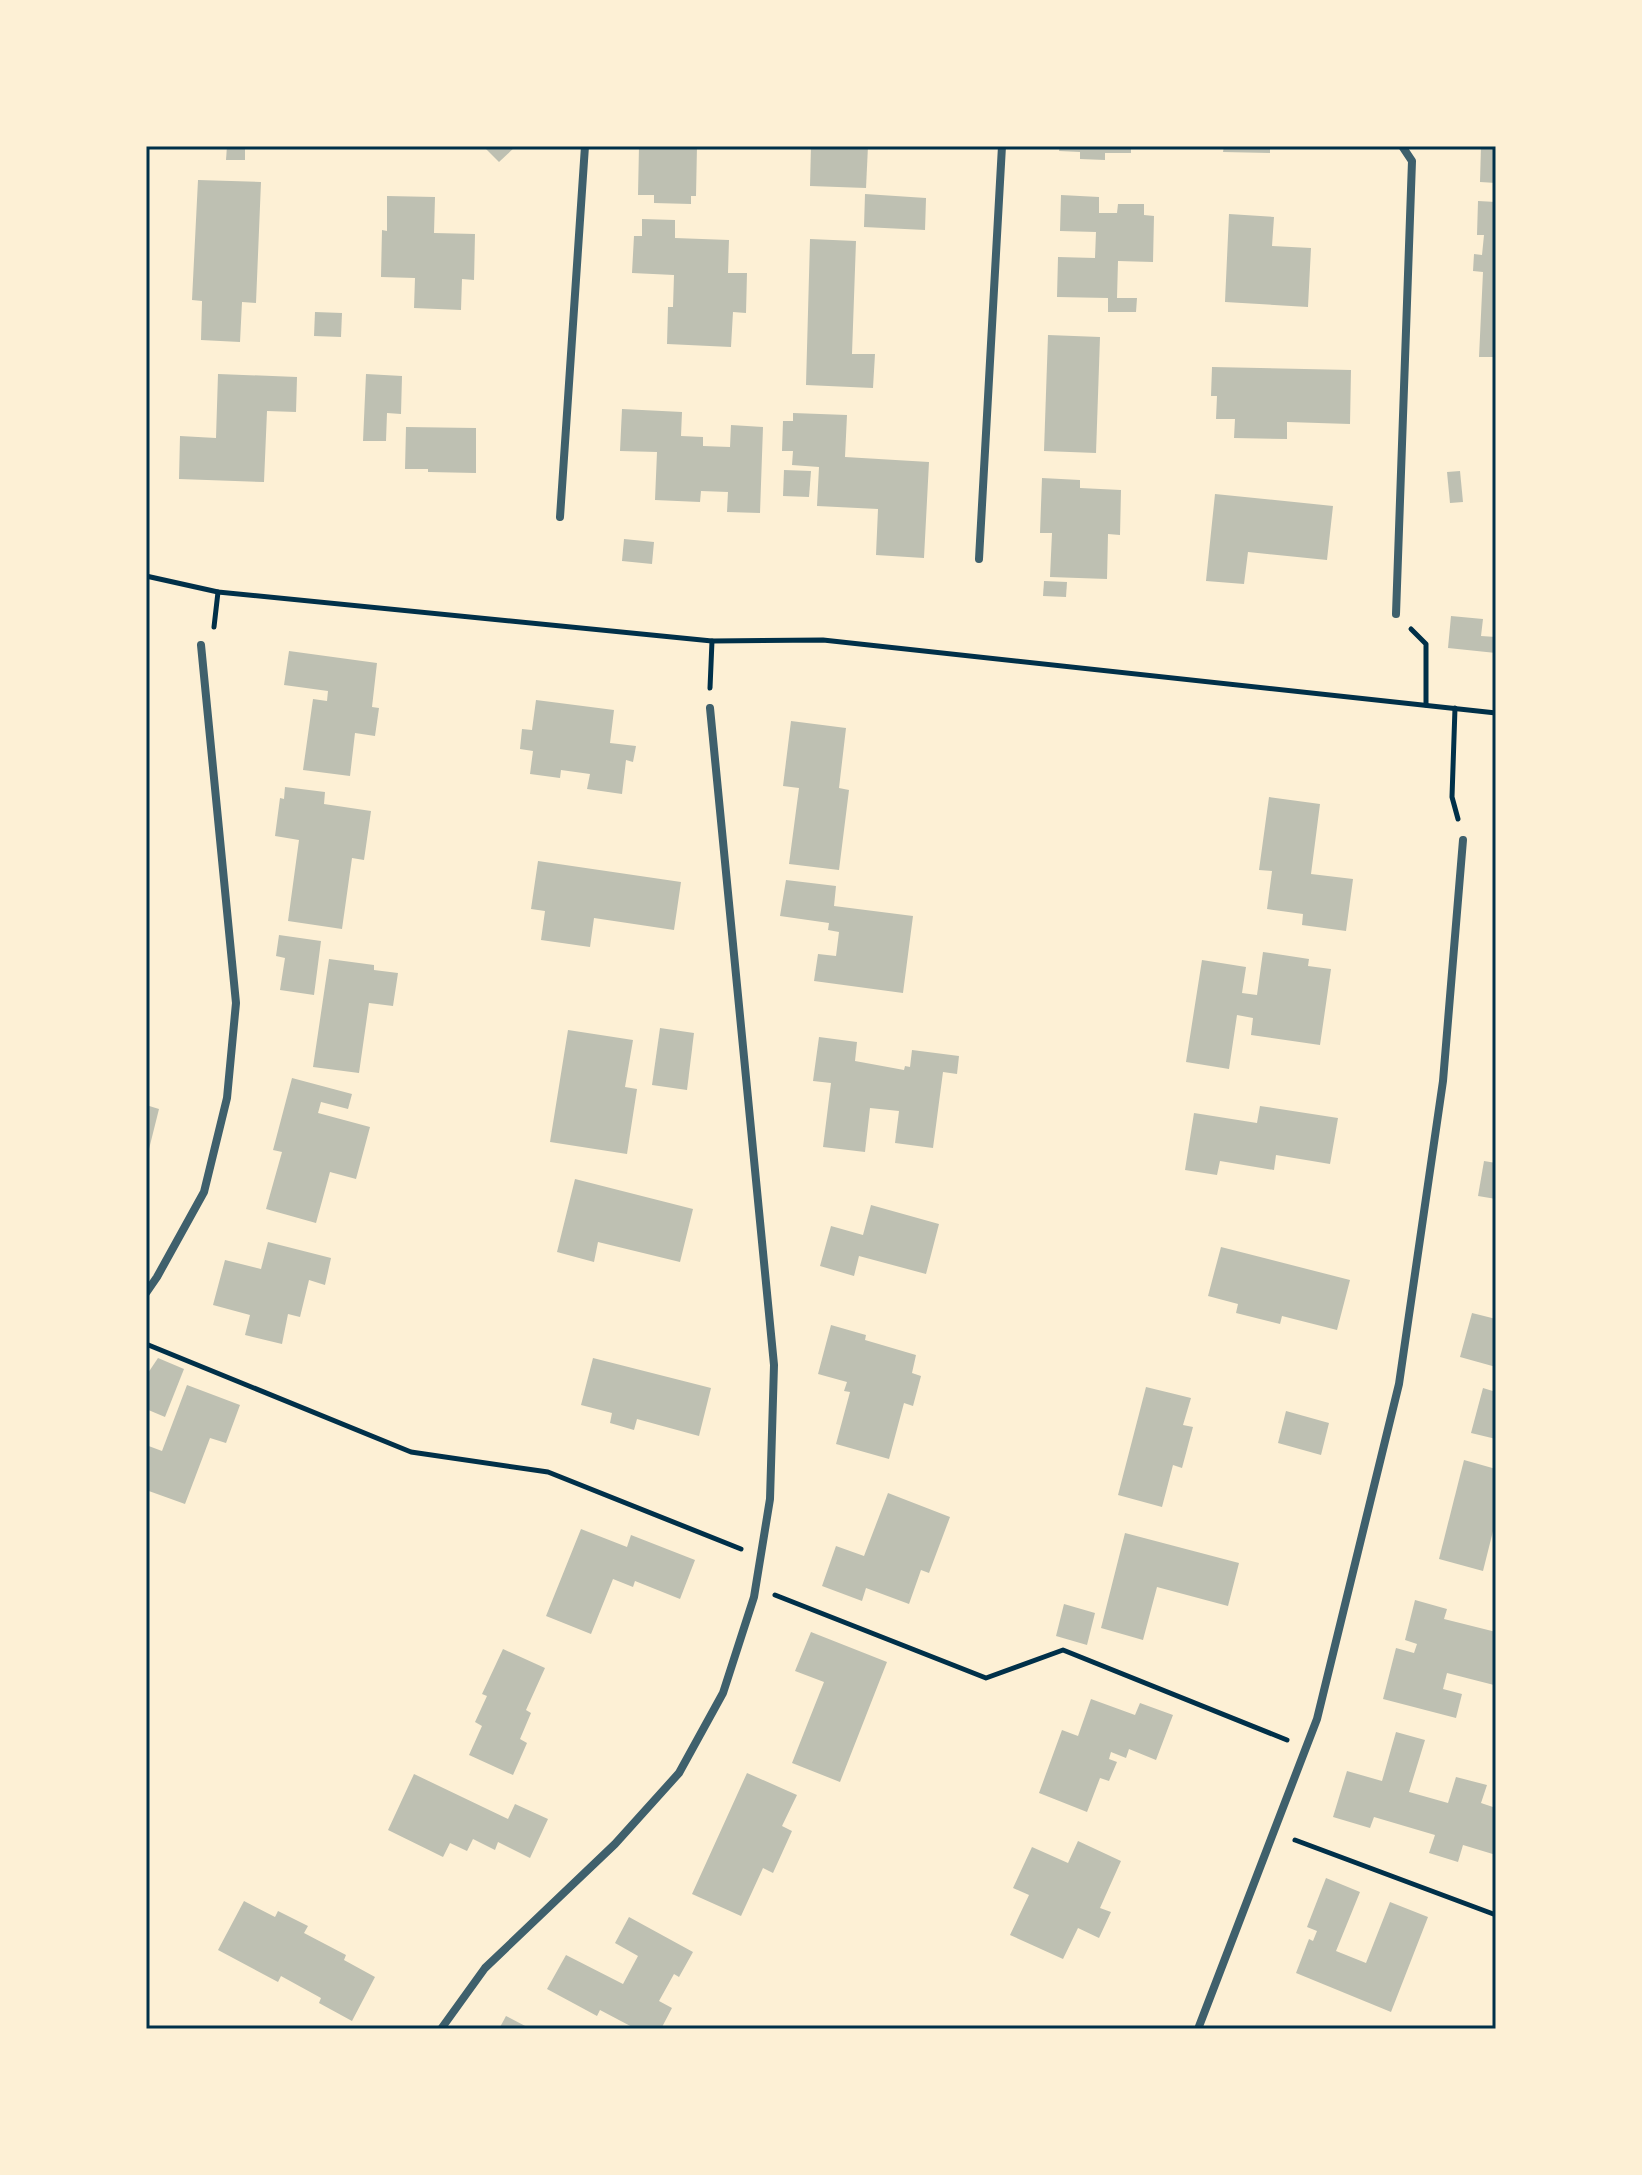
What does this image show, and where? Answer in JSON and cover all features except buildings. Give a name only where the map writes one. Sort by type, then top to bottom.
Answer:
[{"type":"street","points":[[560,517],[585,146]]},
{"type":"street","points":[[979,559],[1002,146]]},
{"type":"street","points":[[1396,614],[1412,161],[1402,146]]},
{"type":"street","points":[[146,1293],[204,1192],[227,1098],[236,1003],[201,645]]},
{"type":"street","points":[[441,2029],[485,1968],[615,1844],[679,1773],[723,1693],[755,1587],[770,1499],[774,1365],[710,708]]},
{"type":"street","points":[[1198,2029],[1317,1719],[1399,1384],[1443,1081],[1463,840]]},
{"type":"path","points":[[146,576],[218,592],[712,641],[823,640],[1496,713]]},
{"type":"path","points":[[201,645],[213,629],[218,592]]},
{"type":"path","points":[[1396,614],[1426,644],[1426,705]]},
{"type":"path","points":[[710,708],[712,641]]},
{"type":"path","points":[[1455,708],[1452,797],[1463,840]]},
{"type":"path","points":[[146,1344],[411,1452],[548,1472],[761,1556]]},
{"type":"path","points":[[755,1587],[986,1678],[1063,1650],[1306,1748]]},
{"type":"path","points":[[1274,1832],[1496,1915]]}]
